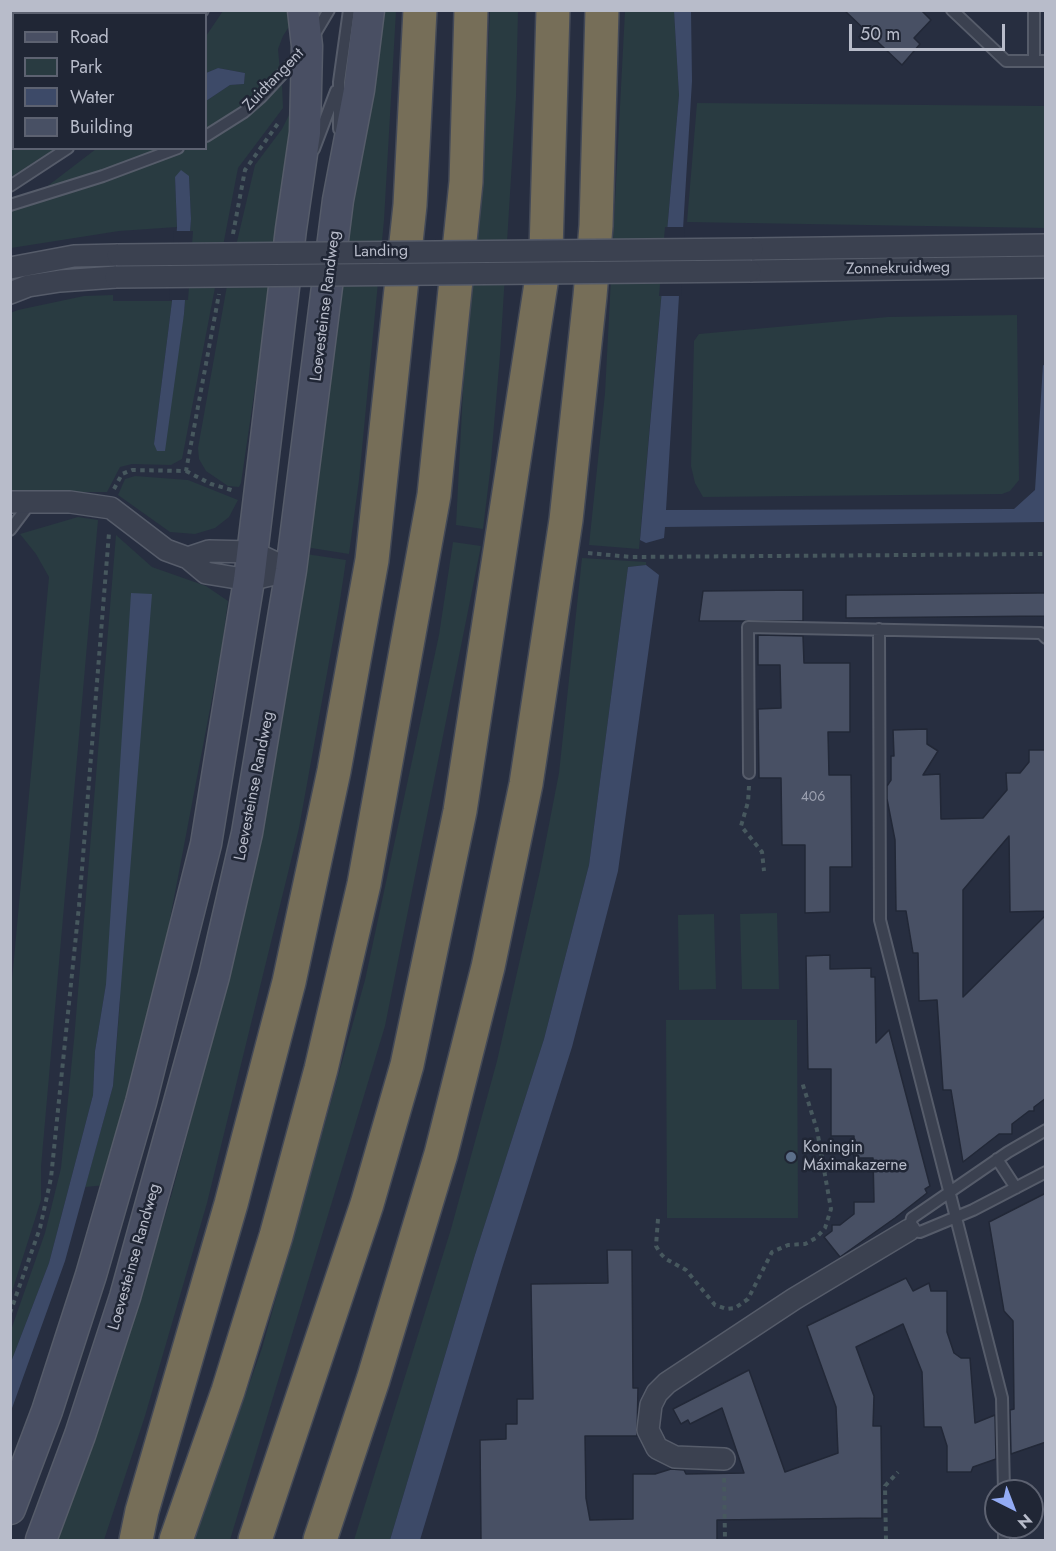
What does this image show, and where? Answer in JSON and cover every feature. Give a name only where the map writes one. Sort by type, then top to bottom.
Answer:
[{"type":"highway","points":[[136,1540],[142,1510],[215,1261],[289,982],[338,748],[374,549],[411,205],[420,10]]},
{"type":"highway","points":[[176,1540],[228,1391],[276,1236],[321,1069],[364,884],[434,495],[466,182],[471,10]]},
{"type":"highway","points":[[255,1540],[367,1204],[404,1076],[460,812],[546,251],[553,10]]},
{"type":"highway","points":[[320,1540],[374,1380],[441,1154],[488,967],[526,784],[567,509],[596,226],[602,10]]},
{"type":"street","points":[[10,1509],[47,1410],[141,1102],[206,844],[250,566],[305,133],[307,46],[303,10]]},
{"type":"street","name":"Loevesteinse Randweg","points":[[41,1540],[80,1435],[125,1297],[214,976],[249,822],[291,570],[325,323],[338,200],[359,90],[369,10]]},
{"type":"street","name":"Zonnekruidweg","points":[[752,249],[1046,244]]},
{"type":"street","name":"Landing","points":[[10,268],[74,256],[752,249]]},
{"type":"street","name":"Zonnekruidweg","points":[[750,271],[1046,267]]},
{"type":"street","name":"Landing","points":[[10,293],[28,286],[60,281],[116,277],[750,271]]},
{"type":"street","points":[[21,502],[70,502],[111,508],[166,550],[188,558],[206,573],[250,566]]},
{"type":"street","points":[[188,558],[209,551],[250,566],[291,570]]},
{"type":"street","points":[[724,1459],[675,1457],[657,1448],[648,1430],[651,1406],[657,1393],[667,1383],[794,1299],[909,1230]]},
{"type":"lane","name":"Zuidtangent","points":[[207,135],[244,112],[261,97],[307,46],[328,10]]},
{"type":"lane","points":[[338,200],[339,82],[349,10]]},
{"type":"lane","points":[[952,10],[1006,61],[1046,61]]},
{"type":"lane","points":[[1034,10],[1034,60]]},
{"type":"lane","points":[[299,184],[339,82]]},
{"type":"lane","points":[[10,186],[65,150]]},
{"type":"lane","points":[[10,205],[103,176],[173,150]]},
{"type":"lane","points":[[10,530],[21,502]]},
{"type":"lane","points":[[749,773],[748,627],[1044,633]]},
{"type":"lane","points":[[879,629],[880,920],[1002,1398],[1004,1479]]},
{"type":"lane","points":[[1046,1130],[997,1159],[912,1218],[909,1230],[920,1232],[956,1217],[1046,1172]]},
{"type":"lane","points":[[997,1159],[1016,1188]]},
{"type":"path","points":[[230,245],[245,170],[282,118]]},
{"type":"path","points":[[186,471],[220,289]]},
{"type":"path","points":[[10,1312],[40,1228],[51,1178],[79,906],[114,488],[122,474],[132,470],[186,471],[211,484],[236,492]]},
{"type":"path","points":[[587,553],[631,557],[1046,554]]},
{"type":"path","points":[[749,773],[748,802],[741,826],[762,852],[764,871]]},
{"type":"path","points":[[658,1219],[656,1245],[660,1253],[686,1270],[715,1305],[727,1309],[735,1308],[748,1299],[772,1252],[780,1247],[805,1244],[816,1238],[825,1228],[831,1209],[817,1130],[802,1082]]},
{"type":"path","points":[[724,1459],[725,1540]]},
{"type":"path","points":[[886,1540],[885,1486],[898,1472]]},
{"type":"green space","points":[[11,11],[193,11],[12,12],[12,150],[53,150],[11,177]]},
{"type":"green space","points":[[223,11],[299,11],[283,36],[278,49],[280,71],[257,95],[207,129],[207,100],[230,85],[244,84],[245,73],[218,68],[207,73],[207,35]]},
{"type":"green space","points":[[375,11],[396,11],[384,220],[359,480],[349,554],[305,547]]},
{"type":"green space","points":[[490,11],[518,11],[516,97],[500,355],[483,529],[456,525],[465,352],[485,115]]},
{"type":"green space","points":[[625,11],[674,11],[679,95],[639,549],[589,545],[605,393]]},
{"type":"green space","points":[[298,65],[293,173],[267,306],[241,483],[239,487],[228,486],[206,471],[199,459],[198,448],[228,280],[255,165],[282,129],[291,111],[290,75]]},
{"type":"green space","points":[[282,85],[283,108],[238,168],[182,459],[171,465],[132,464],[120,467],[107,492],[11,492],[10,313],[18,310],[84,296],[113,295],[113,301],[172,301],[154,444],[184,314],[191,219],[189,176],[175,177],[177,227],[119,231],[11,248],[11,210],[122,175],[185,150],[207,150],[207,140],[245,117]]},
{"type":"green space","points":[[697,103],[1045,106],[1045,228],[687,222]]},
{"type":"green space","points":[[95,150],[164,150],[103,171],[45,188]]},
{"type":"green space","points":[[1017,315],[1019,480],[1010,491],[1002,494],[703,497],[695,483],[691,466],[694,341],[699,334],[888,317]]},
{"type":"green space","points":[[135,476],[188,480],[238,500],[229,517],[215,528],[195,534],[170,532],[118,495],[125,479]]},
{"type":"green space","points":[[78,517],[98,520],[41,1167],[41,1200],[11,1295],[11,991],[49,577],[36,554],[20,534]]},
{"type":"green space","points":[[116,535],[152,567],[206,586],[228,601],[222,646],[158,982],[106,1185],[85,1187],[113,1086],[120,1002],[106,984],[95,1051],[93,1095],[49,1263],[11,1362],[11,1330],[45,1233],[61,1168],[74,1040]]},
{"type":"green space","points":[[453,542],[481,546],[385,1026],[230,1540],[194,1540],[262,1348],[365,980],[439,635]]},
{"type":"green space","points":[[306,554],[346,560],[339,607],[299,828],[207,1203],[145,1416],[104,1540],[54,1540],[107,1404],[172,1193],[219,1013]]},
{"type":"green space","points":[[582,558],[646,562],[646,565],[628,567],[589,865],[544,1039],[474,1258],[390,1540],[354,1540],[451,1229],[497,1061],[540,871],[559,773]]},
{"type":"green space","points":[[777,913],[779,989],[742,989],[740,914]]},
{"type":"green space","points":[[714,914],[716,989],[679,990],[678,915]]},
{"type":"green space","points":[[666,1020],[797,1020],[798,1218],[667,1218]]},
{"type":"water","points":[[674,11],[691,11],[692,81],[666,510],[1014,509],[1035,490],[1043,365],[1046,366],[1045,522],[665,527],[664,538],[646,543],[640,540],[679,95]]},
{"type":"water","points":[[218,68],[245,73],[244,84],[230,85],[207,100],[207,73]]},
{"type":"water","points":[[181,170],[189,176],[191,219],[184,314],[165,451],[157,451],[154,444],[172,301],[177,227],[175,177]]},
{"type":"water","points":[[646,565],[659,575],[618,871],[572,1047],[420,1540],[390,1540],[474,1258],[544,1039],[589,865],[628,567]]},
{"type":"water","points":[[131,593],[152,594],[113,1086],[65,1261],[11,1411],[11,1362],[49,1263],[93,1095],[95,1051],[106,984]]},
{"type":"pier","points":[[665,227],[685,227],[681,296],[659,296]]},
{"type":"pier","points":[[174,231],[193,231],[188,300],[169,300]]},
{"type":"building","points":[[844,10],[921,10],[931,20],[914,38],[920,44],[902,65]]},
{"type":"building","points":[[803,590],[803,621],[699,621],[703,591]]},
{"type":"building","points":[[1046,593],[1046,616],[846,618],[846,595]]},
{"type":"building","points":[[758,635],[803,636],[804,663],[850,663],[850,732],[828,732],[829,775],[851,775],[852,867],[830,867],[830,912],[805,913],[805,845],[782,845],[781,778],[759,778],[758,709],[781,708],[780,665],[758,665]]},
{"type":"building","points":[[927,729],[927,744],[938,751],[923,775],[940,774],[941,819],[983,818],[1007,790],[1006,773],[1020,773],[1029,762],[1029,750],[1046,750],[1046,911],[1010,912],[1009,836],[963,890],[963,997],[1046,915],[1046,1098],[1034,1107],[1034,1111],[1029,1111],[1012,1124],[1012,1134],[999,1134],[963,1162],[951,1090],[943,1090],[937,1000],[919,1001],[918,953],[913,953],[906,911],[896,911],[895,840],[887,799],[887,786],[891,780],[891,756],[894,756],[893,730]]},
{"type":"building","points":[[830,955],[830,969],[871,968],[871,977],[875,977],[876,1043],[889,1030],[930,1186],[925,1189],[927,1193],[840,1257],[824,1237],[832,1231],[832,1225],[840,1225],[854,1214],[854,1202],[874,1202],[873,1158],[854,1158],[854,1136],[831,1136],[831,1069],[808,1069],[806,956]]},
{"type":"building","points":[[1046,1193],[1046,1442],[1011,1454],[1010,1410],[1014,1409],[1013,1321],[1004,1311],[989,1222]]},
{"type":"building","points":[[607,1250],[632,1250],[633,1388],[638,1388],[637,1436],[585,1436],[586,1498],[590,1520],[633,1519],[633,1474],[655,1474],[671,1469],[684,1470],[686,1474],[744,1473],[722,1408],[690,1424],[688,1420],[681,1424],[673,1409],[749,1370],[785,1472],[838,1453],[836,1407],[807,1326],[906,1278],[913,1291],[929,1283],[931,1291],[947,1291],[947,1332],[954,1353],[961,1358],[970,1358],[975,1423],[995,1415],[996,1459],[973,1467],[971,1472],[947,1472],[947,1446],[941,1427],[924,1427],[922,1372],[903,1324],[856,1347],[874,1396],[873,1426],[881,1426],[882,1518],[717,1520],[717,1540],[481,1540],[480,1440],[506,1439],[506,1424],[517,1424],[517,1399],[533,1399],[531,1284],[608,1283]]},
{"type":"place","name":"Koningin Máximakazerne","points":[[791,1157]]}]
